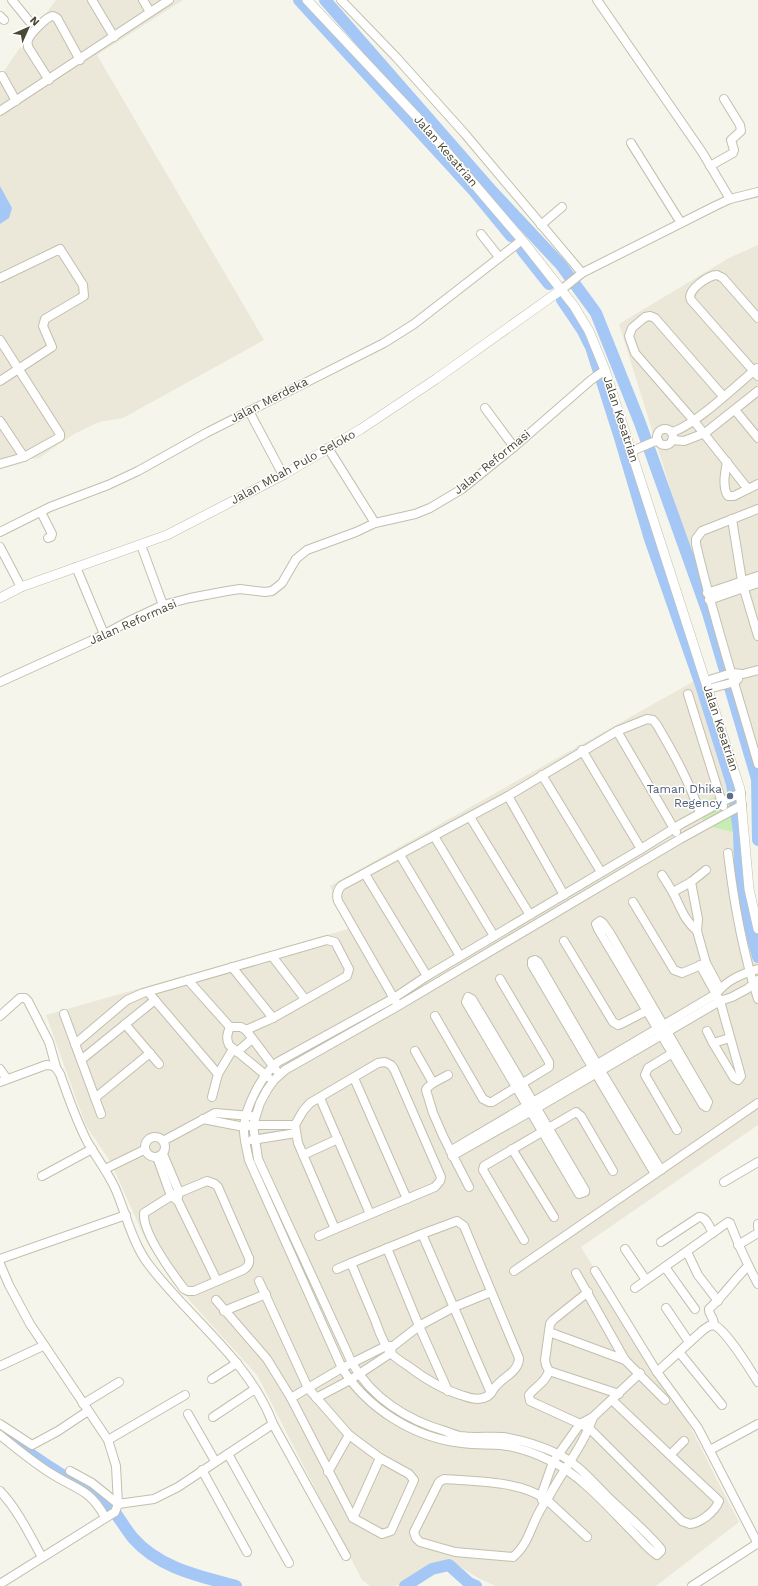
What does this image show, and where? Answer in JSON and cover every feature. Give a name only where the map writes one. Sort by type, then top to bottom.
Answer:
[{"type":"street","points":[[12,0],[29,21]]},
{"type":"street","points":[[92,0],[114,37]]},
{"type":"street","points":[[143,0],[150,12]]},
{"type":"street","points":[[0,111],[80,60],[169,0]]},
{"type":"street","name":"Jalan Kesatrian","points":[[307,0],[416,116],[518,243],[559,292],[574,306],[589,331],[634,450],[710,684],[758,929]]},
{"type":"street","points":[[341,0],[396,58],[544,222],[580,275]]},
{"type":"street","points":[[597,0],[710,166],[730,199]]},
{"type":"street","points":[[49,80],[28,47],[30,36],[48,17],[53,16],[57,18],[80,60]]},
{"type":"street","points":[[2,76],[16,101]]},
{"type":"street","points":[[710,166],[733,153],[734,150],[731,140],[741,131],[740,125],[724,99]]},
{"type":"street","points":[[631,143],[681,223]]},
{"type":"street","points":[[559,292],[580,275],[681,223],[730,199],[758,192]]},
{"type":"street","points":[[544,222],[562,207]]},
{"type":"street","points":[[481,234],[499,257]]},
{"type":"street","name":"Jalan Merdeka","points":[[0,532],[41,512],[108,485],[138,471],[206,433],[405,331],[518,243]]},
{"type":"street","points":[[0,278],[60,249],[83,285],[84,296],[45,319],[43,326],[52,347],[0,381]]},
{"type":"street","points":[[672,440],[665,445],[660,443],[658,440],[658,434],[661,430],[666,429],[671,432],[677,431],[694,420],[757,371],[691,300],[689,297],[690,293],[703,282],[713,276],[718,275],[723,278],[758,318]]},
{"type":"street","name":"Jalan Mbah Pulo Seloko","points":[[0,598],[21,587],[167,535],[283,475],[361,429],[436,379],[559,292]]},
{"type":"street","points":[[723,396],[655,318],[650,316],[645,317],[638,321],[629,332],[630,342],[634,353],[694,420],[748,488]]},
{"type":"street","points":[[0,340],[60,434],[60,438],[24,458],[0,464]]},
{"type":"street","name":"Jalan Reformasi","points":[[0,682],[163,605],[227,590],[240,589],[264,592],[272,591],[282,583],[296,559],[307,550],[356,532],[375,523],[415,514],[430,508],[462,489],[603,371]]},
{"type":"street","points":[[672,440],[684,442],[704,433],[758,391]]},
{"type":"street","points":[[485,408],[514,447]]},
{"type":"street","points":[[735,410],[758,438]]},
{"type":"street","points":[[249,411],[283,475]]},
{"type":"street","points":[[0,421],[24,458]]},
{"type":"street","points":[[671,432],[672,440]]},
{"type":"street","points":[[634,450],[658,440]]},
{"type":"street","points":[[328,448],[375,523]]},
{"type":"street","points":[[727,462],[724,474],[726,494],[728,496],[734,496],[758,484]]},
{"type":"street","points":[[758,509],[702,531],[696,539],[708,596],[731,678],[758,764]]},
{"type":"street","points":[[41,512],[52,534],[51,537],[48,538]]},
{"type":"street","points":[[732,519],[743,585],[756,622],[758,636]]},
{"type":"street","points":[[141,545],[163,605]]},
{"type":"street","points":[[0,547],[21,587]]},
{"type":"street","points":[[76,567],[104,634]]},
{"type":"street","points":[[743,585],[758,576]]},
{"type":"street","points":[[708,596],[743,585],[758,583]]},
{"type":"street","points":[[710,684],[758,670]]},
{"type":"street","points":[[244,1127],[249,1160],[300,1263],[358,1375],[384,1401],[406,1415],[428,1426],[460,1436],[503,1437],[533,1445],[558,1454],[571,1462],[612,1506],[653,1552],[658,1554],[661,1551],[659,1547],[612,1506],[566,1469],[531,1452],[502,1445],[462,1443],[426,1436],[408,1427],[382,1410],[350,1380],[342,1368],[300,1263],[258,1159],[252,1119],[252,1101],[265,1075],[272,1066],[394,998],[406,996],[512,938],[588,892],[735,809],[732,797],[688,694]]},
{"type":"street","points":[[398,1006],[336,896],[341,886],[508,796],[582,750],[641,720],[653,720],[657,725],[681,765],[690,784],[700,814]]},
{"type":"street","points":[[617,731],[684,837]]},
{"type":"street","points":[[582,750],[641,849]]},
{"type":"street","points":[[542,775],[602,872]]},
{"type":"street","points":[[508,796],[564,895]]},
{"type":"street","points":[[244,1127],[252,1119],[260,1103],[277,1077],[285,1070],[398,1006],[427,976],[583,884],[677,826],[732,797]]},
{"type":"street","points":[[470,817],[530,915]]},
{"type":"street","points":[[434,836],[494,936]]},
{"type":"street","points":[[728,853],[738,924],[755,970],[758,999]]},
{"type":"street","points":[[400,855],[460,956]]},
{"type":"street","points":[[673,892],[691,882],[706,870]]},
{"type":"street","points":[[365,874],[427,976]]},
{"type":"street","points":[[662,875],[673,892],[688,924],[697,931]]},
{"type":"street","points":[[691,882],[698,919],[697,931],[703,964],[719,994],[741,1076],[738,1080],[734,1078],[706,1031]]},
{"type":"street","points":[[583,884],[588,892]]},
{"type":"street","points":[[633,902],[674,970],[682,973],[703,964]]},
{"type":"street","points":[[515,924],[521,933]]},
{"type":"street","points":[[506,930],[512,938]]},
{"type":"street","points":[[75,1044],[127,1000],[143,992],[148,992],[326,940],[335,942],[349,969],[349,973],[344,978],[273,1018],[246,1030]]},
{"type":"street","points":[[564,941],[613,1022],[618,1025],[650,1009]]},
{"type":"street","points":[[272,956],[305,999]]},
{"type":"street","points":[[620,957],[675,1051],[703,1105],[706,1107],[708,1102],[675,1051]]},
{"type":"street","points":[[562,1009],[532,965],[532,961],[535,960],[538,962],[562,1009],[596,1069],[658,1172]]},
{"type":"street","points":[[232,967],[273,1018]]},
{"type":"street","points":[[451,1153],[663,1030],[719,994],[729,981],[755,970]]},
{"type":"street","points":[[435,1016],[483,1099],[492,1102],[549,1067],[549,1062],[500,979]]},
{"type":"street","points":[[188,980],[230,1027],[241,1027],[246,1030],[272,1066],[277,1077]]},
{"type":"street","points":[[719,994],[737,994],[747,989],[755,981]]},
{"type":"street","points":[[148,992],[218,1074]]},
{"type":"street","points":[[0,1016],[20,998],[25,998],[28,1001],[49,1042],[56,1067],[77,1120],[92,1149],[105,1168],[138,1246],[149,1264],[238,1363],[255,1389],[346,1556]]},
{"type":"street","points":[[81,1060],[155,1000]]},
{"type":"street","points":[[367,1013],[371,1020]]},
{"type":"street","points":[[64,1014],[101,1114]]},
{"type":"street","points":[[125,1024],[159,1064]]},
{"type":"street","points":[[230,1027],[227,1032],[229,1045],[265,1075],[277,1077]]},
{"type":"street","points":[[490,1035],[571,1173]]},
{"type":"street","points":[[324,1036],[329,1044]]},
{"type":"street","points":[[713,1043],[730,1038]]},
{"type":"street","points":[[212,1097],[218,1074],[235,1051],[252,1039]]},
{"type":"street","points":[[414,1051],[433,1083]]},
{"type":"street","points":[[675,1051],[648,1068],[645,1075],[677,1130]]},
{"type":"street","points":[[95,1098],[150,1053]]},
{"type":"street","points":[[319,1236],[435,1187],[440,1181],[440,1177],[394,1069],[391,1065],[385,1062],[378,1064],[306,1107],[296,1129],[298,1143],[335,1229]]},
{"type":"street","points":[[0,1069],[3,1081],[46,1065],[56,1067]]},
{"type":"street","points":[[448,1075],[427,1088],[426,1094],[451,1153],[469,1187]]},
{"type":"street","points":[[354,1078],[407,1199]]},
{"type":"street","points":[[320,1098],[370,1214]]},
{"type":"street","points":[[514,1271],[758,1103]]},
{"type":"street","points":[[163,1141],[215,1113],[252,1119],[296,1129]]},
{"type":"street","points":[[524,1240],[483,1168],[572,1113],[578,1113],[613,1170]]},
{"type":"street","points":[[204,1119],[244,1127]]},
{"type":"street","points":[[246,1142],[296,1129]]},
{"type":"street","points":[[160,1156],[152,1157],[144,1150],[144,1144],[148,1139],[158,1137],[165,1145],[160,1156],[174,1198],[217,1281]]},
{"type":"street","points":[[303,1155],[338,1139]]},
{"type":"street","points":[[42,1176],[92,1149]]},
{"type":"street","points":[[512,1149],[554,1217]]},
{"type":"street","points":[[105,1168],[144,1150]]},
{"type":"street","points":[[160,1156],[179,1192]]},
{"type":"street","points":[[724,1182],[758,1162]]},
{"type":"street","points":[[207,1181],[215,1184],[249,1258],[250,1262],[248,1267],[194,1291],[184,1289],[158,1252],[144,1222],[144,1213],[174,1198],[179,1192],[207,1181]]},
{"type":"street","points":[[0,1259],[126,1215]]},
{"type":"street","points":[[661,1242],[699,1217],[706,1220],[713,1233]]},
{"type":"street","points":[[337,1269],[351,1263],[387,1248],[452,1222],[457,1221],[461,1223],[464,1226],[519,1358],[519,1364],[516,1369],[502,1379],[486,1398],[480,1400],[467,1398],[448,1391],[426,1379],[390,1349],[351,1263]]},
{"type":"street","points":[[635,1288],[687,1252],[724,1223],[729,1222],[738,1245],[758,1284]]},
{"type":"street","points":[[738,1245],[758,1233]]},
{"type":"street","points":[[422,1234],[491,1393]]},
{"type":"street","points":[[387,1248],[448,1391]]},
{"type":"street","points":[[625,1249],[646,1280]]},
{"type":"street","points":[[687,1252],[698,1275],[711,1294],[718,1301]]},
{"type":"street","points":[[0,1264],[17,1301],[43,1346],[108,1440],[116,1466],[118,1504],[115,1512],[0,1584]]},
{"type":"street","points":[[714,1325],[714,1318],[708,1310],[718,1301],[732,1282],[748,1266]]},
{"type":"street","points":[[665,1267],[694,1309]]},
{"type":"street","points":[[595,1271],[657,1372],[691,1418],[710,1450],[758,1544],[692,1586]]},
{"type":"street","points":[[576,1273],[625,1360],[665,1400]]},
{"type":"street","points":[[216,1300],[267,1359],[291,1398],[353,1518],[382,1534],[391,1531],[414,1480],[410,1474],[380,1458],[349,1435],[308,1388],[259,1280]]},
{"type":"street","points":[[316,1398],[358,1375],[419,1326],[454,1307],[491,1292]]},
{"type":"street","points":[[549,1371],[547,1378],[529,1395],[530,1401],[589,1428],[678,1518],[685,1523],[694,1524],[716,1507],[718,1500],[670,1455],[615,1397],[549,1371],[545,1360],[549,1332],[548,1329],[553,1320],[588,1292]]},
{"type":"street","points":[[224,1311],[266,1294]]},
{"type":"street","points":[[666,1308],[689,1342]]},
{"type":"street","points":[[657,1372],[707,1327],[714,1325]]},
{"type":"street","points":[[714,1325],[721,1330],[730,1341],[758,1382]]},
{"type":"street","points":[[549,1332],[625,1360]]},
{"type":"street","points":[[0,1366],[43,1346]]},
{"type":"street","points":[[291,1398],[352,1363],[390,1349]]},
{"type":"street","points":[[679,1352],[722,1405]]},
{"type":"street","points":[[212,1379],[238,1363]]},
{"type":"street","points":[[587,1537],[544,1500],[526,1490],[505,1484],[444,1479],[439,1482],[414,1532],[416,1538],[420,1542],[455,1552],[513,1558],[529,1536],[544,1500],[553,1462],[558,1454],[580,1424],[593,1417],[640,1374]]},
{"type":"street","points":[[83,1404],[119,1382]]},
{"type":"street","points":[[213,1417],[255,1389]]},
{"type":"street","points":[[108,1440],[185,1395]]},
{"type":"street","points":[[0,1424],[32,1445],[65,1427],[88,1411]]},
{"type":"street","points":[[188,1414],[216,1461]]},
{"type":"street","points":[[544,1500],[571,1462],[589,1428],[593,1417]]},
{"type":"street","points":[[70,1471],[92,1484],[118,1504],[154,1499],[178,1487],[273,1424]]},
{"type":"street","points":[[710,1450],[758,1424]]},
{"type":"street","points":[[0,1435],[52,1474],[89,1495],[106,1517]]},
{"type":"street","points":[[328,1472],[349,1435]]},
{"type":"street","points":[[670,1455],[684,1441]]},
{"type":"street","points":[[228,1454],[289,1563]]},
{"type":"street","points":[[353,1518],[380,1458]]},
{"type":"street","points":[[202,1470],[248,1552]]},
{"type":"street","points":[[0,1491],[22,1521],[42,1557]]},
{"type":"shaded area","points":[[56,0],[183,0],[97,55],[264,340],[123,418],[99,422],[74,434],[39,458],[7,462],[0,466],[0,77]]},
{"type":"shaded area","points":[[758,245],[758,770],[619,324],[729,258]]},
{"type":"shaded area","points":[[696,680],[727,785],[739,840],[737,893],[758,967],[758,1125],[581,1247],[691,1428],[739,1522],[656,1586],[496,1586],[480,1579],[457,1565],[438,1564],[402,1584],[393,1586],[370,1586],[362,1580],[257,1375],[190,1301],[148,1245],[110,1161],[86,1126],[46,1015],[348,929],[330,886]]},
{"type":"green space","points":[[739,789],[744,835],[705,825],[696,804]]},
{"type":"water","points":[[0,186],[12,208],[9,218],[0,224]]},
{"type":"waterway","points":[[299,0],[474,191],[511,236]]},
{"type":"waterway","points":[[325,0],[490,189],[561,265],[596,313],[640,423],[708,613],[757,779],[758,840]]},
{"type":"waterway","points":[[522,250],[549,284]]},
{"type":"waterway","points":[[562,300],[583,331],[591,347],[650,539],[701,685],[732,784],[739,832],[741,895],[758,957]]},
{"type":"waterway","points":[[0,1430],[36,1458],[86,1488],[106,1502],[133,1538],[155,1557],[180,1570],[236,1586]]},
{"type":"waterway","points":[[405,1586],[432,1569],[449,1565],[469,1583],[476,1586]]},
{"type":"place","name":"Taman Dhika Regency","points":[[730,796]]}]
